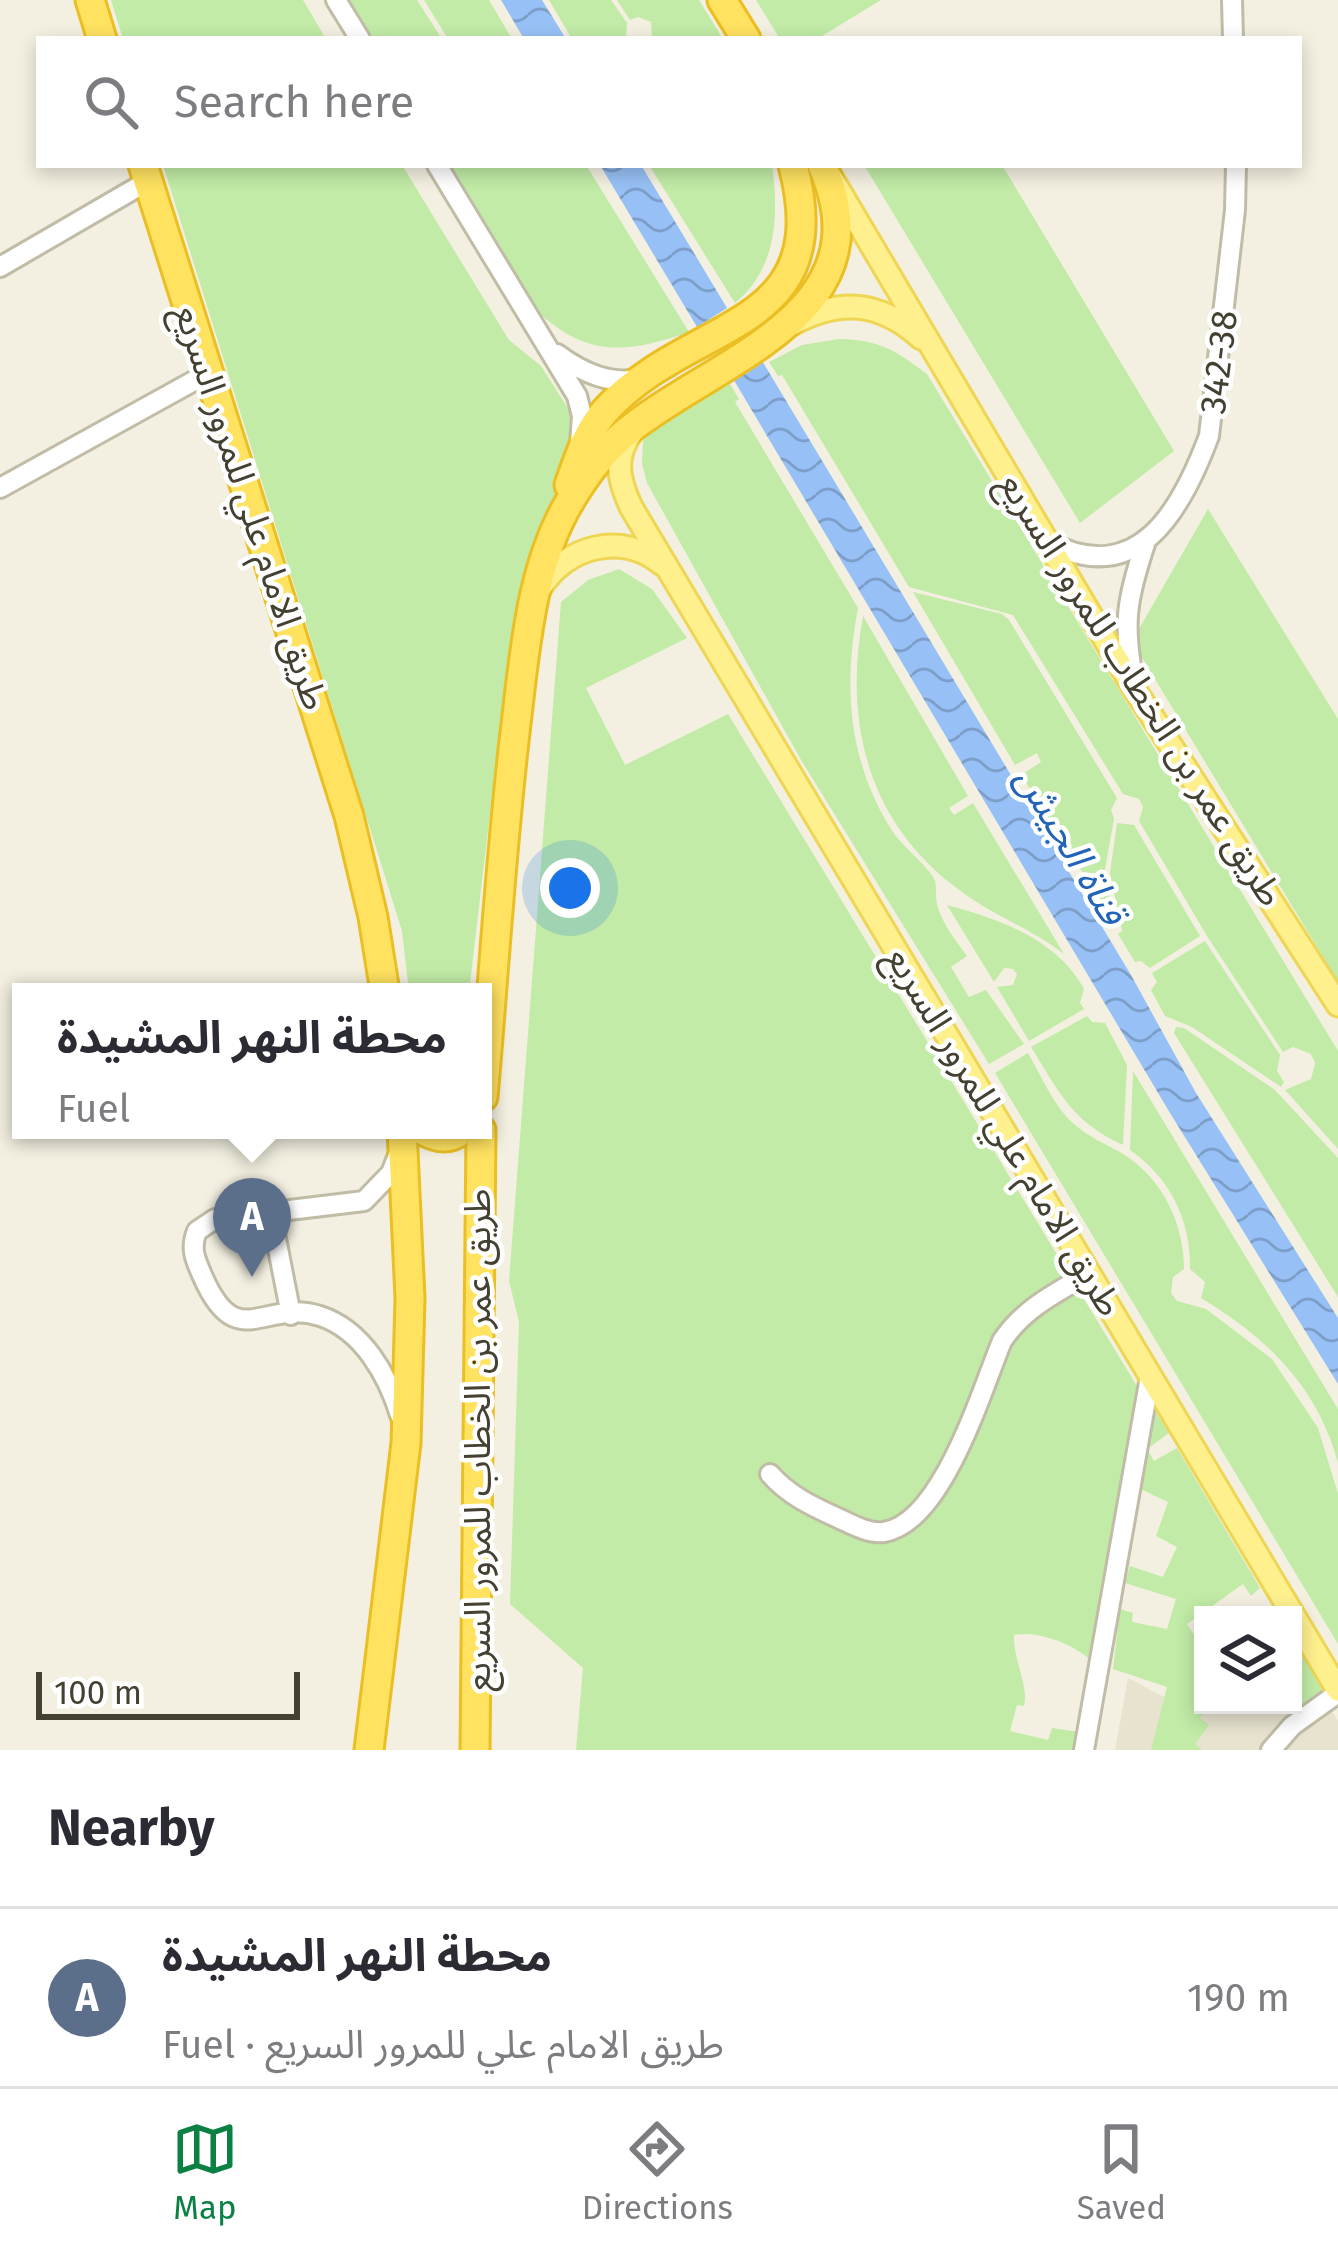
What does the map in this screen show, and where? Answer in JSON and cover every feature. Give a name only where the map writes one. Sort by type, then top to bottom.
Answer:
[{"type":"highway","points":[[90,0],[101,36]]},
{"type":"highway","points":[[723,1],[742,36]]},
{"type":"highway","points":[[548,550],[577,464],[599,419],[649,376],[778,292],[796,264],[803,212],[794,168]]},
{"type":"highway","name":"طريق عمر بن الخطاب للمرور السريع","points":[[492,983],[506,802],[533,605],[548,550],[570,500],[607,450],[806,309],[838,243],[837,206],[824,168]]},
{"type":"highway","name":"طريق الامام علي للمرور السريع","points":[[146,173],[350,816],[384,983]]},
{"type":"highway","points":[[369,1750],[406,1443],[410,1298],[401,1139]]},
{"type":"highway","name":"طريق عمر بن الخطاب للمرور السريع","points":[[475,1750],[481,1139]]},
{"type":"main road","name":"طريق عمر بن الخطاب للمرور السريع","points":[[825,168],[1135,690],[1336,1000]]},
{"type":"main road","name":"طريق عمر بن الخطاب للمرور السريع","points":[[768,337],[827,307],[857,305],[900,321],[949,370]]},
{"type":"main road","name":"طريق الامام علي للمرور السريع","points":[[646,418],[623,444],[619,474],[631,507],[1338,1691]]},
{"type":"main road","points":[[533,605],[542,585],[562,562],[594,548],[627,545],[656,558],[672,572]]},
{"type":"street","points":[[336,0],[358,36]]},
{"type":"street","points":[[1232,0],[1233,36]]},
{"type":"street","points":[[439,168],[577,396],[582,416],[577,464]]},
{"type":"street","name":"342-38","points":[[1146,541],[1176,510],[1209,436],[1236,168]]},
{"type":"street","points":[[0,267],[146,173]]},
{"type":"street","points":[[546,342],[574,366],[609,380],[649,376]]},
{"type":"street","points":[[0,488],[210,372]]},
{"type":"street","points":[[1048,542],[1088,558],[1106,559],[1146,541]]},
{"type":"street","points":[[1135,690],[1125,638],[1127,606],[1146,541]]},
{"type":"street","points":[[400,1139],[391,1173],[364,1201],[205,1224],[193,1241],[193,1253],[215,1305],[226,1315],[243,1320],[319,1316],[366,1349],[390,1385],[406,1443]]},
{"type":"street","points":[[271,1214],[291,1315]]},
{"type":"street","points":[[770,1474],[802,1501],[872,1532],[886,1532],[912,1520],[937,1492],[1002,1341],[1030,1308],[1090,1273]]},
{"type":"street","points":[[1084,1750],[1150,1377]]},
{"type":"street","points":[[1271,1750],[1292,1726],[1338,1691]]},
{"type":"shaded area","points":[[1302,1673],[1338,1720],[1338,1750],[1115,1750],[1128,1678],[1179,1705],[1194,1705],[1194,1714],[1302,1714]]},
{"type":"green space","points":[[111,0],[303,0],[324,36],[122,36]]},
{"type":"green space","points":[[347,0],[417,0],[440,36],[369,36]]},
{"type":"green space","points":[[424,0],[489,0],[510,36],[446,36]]},
{"type":"green space","points":[[549,0],[611,0],[627,23],[626,36],[570,36]]},
{"type":"green space","points":[[617,0],[699,0],[721,36],[652,36],[651,22],[638,17],[630,20]]},
{"type":"green space","points":[[756,0],[881,0],[822,36],[778,36]]},
{"type":"green space","points":[[164,168],[404,168],[509,340],[541,366],[578,424],[569,467],[521,601],[470,983],[408,983],[402,931]]},
{"type":"green space","points":[[450,168],[588,168],[689,332],[646,345],[607,347],[572,336],[535,309]]},
{"type":"green space","points":[[651,168],[772,168],[772,240],[759,274],[735,303]]},
{"type":"green space","points":[[866,168],[1004,168],[1174,451],[1080,523]]},
{"type":"green space","points":[[839,339],[886,348],[927,374],[1338,1051],[1338,1149],[1285,1090],[1311,1079],[1315,1063],[1311,1054],[1293,1047],[1283,1052],[1139,821],[1143,807],[1139,799],[1123,794],[1013,615],[909,587],[782,375],[769,362],[802,345]]},
{"type":"green space","points":[[730,384],[739,399],[735,402],[858,608],[851,695],[866,779],[893,832],[935,881],[941,915],[967,956],[951,967],[969,997],[986,990],[1024,1044],[989,1064],[801,760],[647,483],[643,440]]},
{"type":"green space","points":[[1208,509],[1338,719],[1338,982],[1132,641]]},
{"type":"green space","points":[[619,569],[652,589],[687,638],[586,688],[625,765],[728,714],[1143,1396],[1091,1661],[1055,1640],[1014,1635],[1025,1698],[1024,1706],[1017,1705],[1010,1731],[1048,1740],[1052,1728],[1079,1732],[1077,1750],[576,1750],[583,1668],[510,1604],[519,1322],[509,1281],[561,602],[588,580]]},
{"type":"green space","points":[[913,592],[1002,614],[1009,620],[1117,798],[1111,810],[1114,819],[1105,869],[1112,919],[1021,775],[1041,762],[1037,753],[1015,765]]},
{"type":"green space","points":[[863,616],[968,796],[949,808],[954,815],[973,803],[1064,954],[974,901],[930,866],[904,836],[870,770],[861,733],[857,695]]},
{"type":"green space","points":[[1117,823],[1134,825],[1200,936],[1150,968],[1135,962],[1118,934],[1122,931],[1110,873]]},
{"type":"green space","points":[[947,905],[987,917],[1042,944],[1084,989],[1080,1003],[1084,1009],[1029,1041],[997,987],[1013,985],[1017,974],[1004,968],[994,982]]},
{"type":"green space","points":[[1205,941],[1280,1055],[1281,1087],[1192,1027],[1165,1016],[1151,990],[1157,982],[1152,973]]},
{"type":"green space","points":[[1087,1016],[1092,1022],[1105,1023],[1127,1065],[1123,1145],[1079,1116],[1031,1047]]},
{"type":"green space","points":[[1176,1027],[1275,1090],[1338,1158],[1338,1297],[1174,1033]]},
{"type":"green space","points":[[1028,1053],[1068,1118],[1138,1165],[1169,1204],[1183,1252],[1184,1269],[1173,1277],[1171,1293],[1177,1301],[1206,1309],[1272,1359],[1318,1428],[1338,1494],[1338,1644],[995,1073]]},
{"type":"green space","points":[[1133,1071],[1338,1409],[1338,1463],[1317,1411],[1286,1367],[1268,1347],[1201,1298],[1205,1282],[1190,1269],[1187,1234],[1175,1202],[1156,1174],[1130,1150]]},
{"type":"green space","points":[[1149,1401],[1169,1433],[1147,1449],[1154,1461],[1177,1448],[1260,1588],[1251,1596],[1243,1584],[1212,1606],[1194,1606],[1194,1619],[1187,1624],[1194,1635],[1194,1714],[1203,1714],[1200,1718],[1209,1725],[1195,1744],[1202,1750],[1151,1750],[1167,1687],[1113,1669],[1120,1609],[1133,1613],[1132,1622],[1167,1629],[1176,1599],[1125,1583],[1130,1566],[1163,1577],[1177,1547],[1156,1536],[1168,1502],[1136,1487]]},
{"type":"green space","points":[[1302,1655],[1323,1691],[1302,1707]]},
{"type":"water","points":[[501,0],[542,0],[564,36],[522,36]]},
{"type":"water","points":[[602,168],[643,168],[727,308],[697,327]]},
{"type":"water","points":[[761,359],[1131,975],[1196,1093],[1338,1318],[1338,1384],[1170,1113],[732,377]]},
{"type":"place","name":"محطة النهر المشيدة","points":[[252,1277]]},
{"type":"water label","name":"قناة الجيش","points":[[1072,845]]}]
